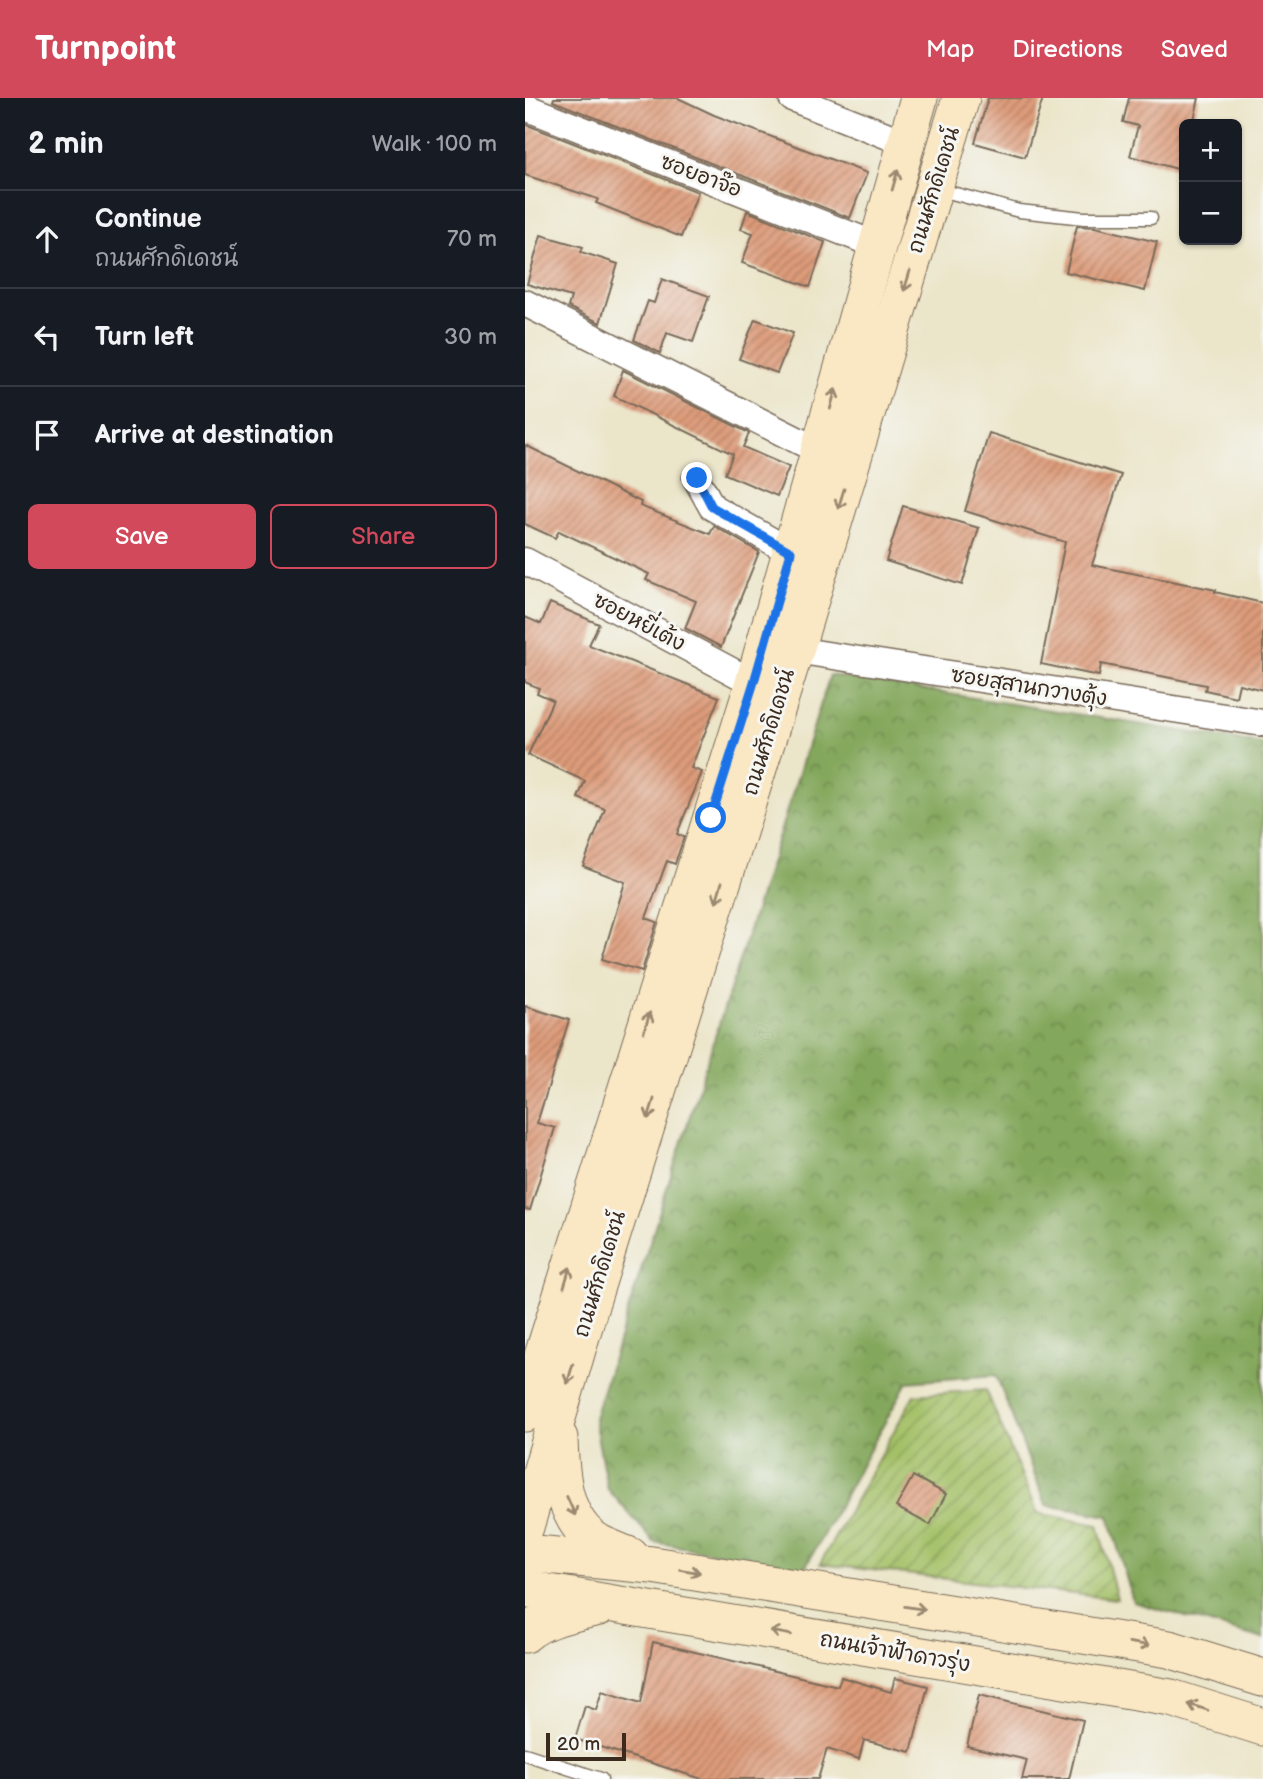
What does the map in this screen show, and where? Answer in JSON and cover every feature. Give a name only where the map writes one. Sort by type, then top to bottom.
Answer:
[{"type":"main road","name":"ถนนศักดิเดชน์","points":[[525,1527],[541,1414],[595,1289],[725,822],[754,682],[919,98]]},
{"type":"main road","name":"ถนนศักดิเดชน์","points":[[725,822],[795,650],[961,98]]},
{"type":"main road","points":[[541,1414],[570,1509],[584,1531],[598,1543],[652,1565]]},
{"type":"main road","points":[[525,1553],[652,1565],[1169,1649],[1263,1678]]},
{"type":"main road","name":"ถนนเจ้าฟ้าดาวรุ่ง","points":[[525,1589],[1171,1698],[1263,1727]]},
{"type":"main road","points":[[525,1634],[531,1628],[553,1619],[610,1604]]},
{"type":"street","points":[[792,98],[906,143]]},
{"type":"street","name":"ซอยอาจ๊อ","points":[[525,107],[876,245]]},
{"type":"street","points":[[525,303],[819,451]]},
{"type":"street","points":[[697,478],[712,507],[791,552]]},
{"type":"street","name":"ซอยหยี่เต้ง","points":[[525,561],[754,682]]},
{"type":"street","name":"ซอยสุสานกวางตุ้ง","points":[[795,650],[1263,723]]},
{"type":"lane","points":[[935,189],[1019,211],[1084,218],[1151,218]]},
{"type":"lane","points":[[525,1754],[601,1779]]},
{"type":"green space","points":[[830,675],[1263,744],[1263,1639],[1133,1602],[1109,1516],[1046,1505],[996,1375],[907,1382],[805,1568],[654,1542],[607,1488],[594,1418]]},
{"type":"green space","points":[[986,1390],[1037,1513],[1098,1525],[1117,1599],[820,1564],[914,1395]]},
{"type":"building","points":[[554,98],[678,98],[714,115],[867,173],[850,218],[553,101]]},
{"type":"building","points":[[988,98],[1043,98],[1025,157],[975,143]]},
{"type":"building","points":[[1129,98],[1199,98],[1194,119],[1179,119],[1179,169],[1130,156],[1138,126],[1123,122]]},
{"type":"building","points":[[525,124],[698,192],[681,237],[596,203],[598,199],[525,175]]},
{"type":"building","points":[[747,211],[825,242],[810,287],[742,263],[753,233],[741,229]]},
{"type":"building","points":[[1077,226],[1095,227],[1157,242],[1145,291],[1066,272]]},
{"type":"building","points":[[541,235],[583,247],[581,252],[618,264],[600,323],[568,307],[571,297],[527,284]]},
{"type":"building","points":[[662,279],[709,296],[693,342],[667,333],[660,353],[634,340],[648,301],[654,303]]},
{"type":"building","points":[[755,319],[793,333],[777,373],[739,359]]},
{"type":"building","points":[[623,370],[749,433],[743,447],[789,467],[777,496],[725,474],[733,454],[614,396]]},
{"type":"building","points":[[989,433],[1121,475],[1092,565],[1216,590],[1215,592],[1263,603],[1263,690],[1239,684],[1236,697],[1205,690],[1206,685],[1101,664],[1099,676],[1041,664],[1065,542],[965,511]]},
{"type":"building","points":[[525,445],[641,502],[640,506],[710,534],[714,526],[759,552],[721,647],[685,628],[696,601],[646,580],[649,574],[559,531],[555,538],[525,524]]},
{"type":"building","points":[[903,506],[979,528],[962,585],[886,561]]},
{"type":"building","points":[[550,603],[599,624],[589,645],[719,697],[691,768],[702,772],[677,834],[684,837],[675,864],[667,861],[646,918],[657,922],[642,971],[602,959],[625,882],[583,866],[605,809],[578,798],[585,781],[528,755],[553,700],[537,693],[539,688],[525,682],[525,617],[541,624]]},
{"type":"building","points":[[525,1006],[569,1020],[537,1123],[555,1128],[530,1210],[525,1209]]},
{"type":"building","points":[[913,1476],[946,1494],[930,1525],[896,1507]]},
{"type":"building","points":[[653,1642],[838,1686],[841,1677],[891,1692],[895,1678],[928,1686],[911,1752],[864,1740],[859,1759],[827,1749],[818,1779],[702,1779],[575,1739],[585,1706],[596,1710],[602,1691],[641,1703]]},
{"type":"building","points":[[979,1695],[1083,1720],[1069,1779],[1022,1779],[1027,1760],[967,1746]]},
{"type":"route","points":[[697,478],[712,507],[791,552],[711,818]]}]
